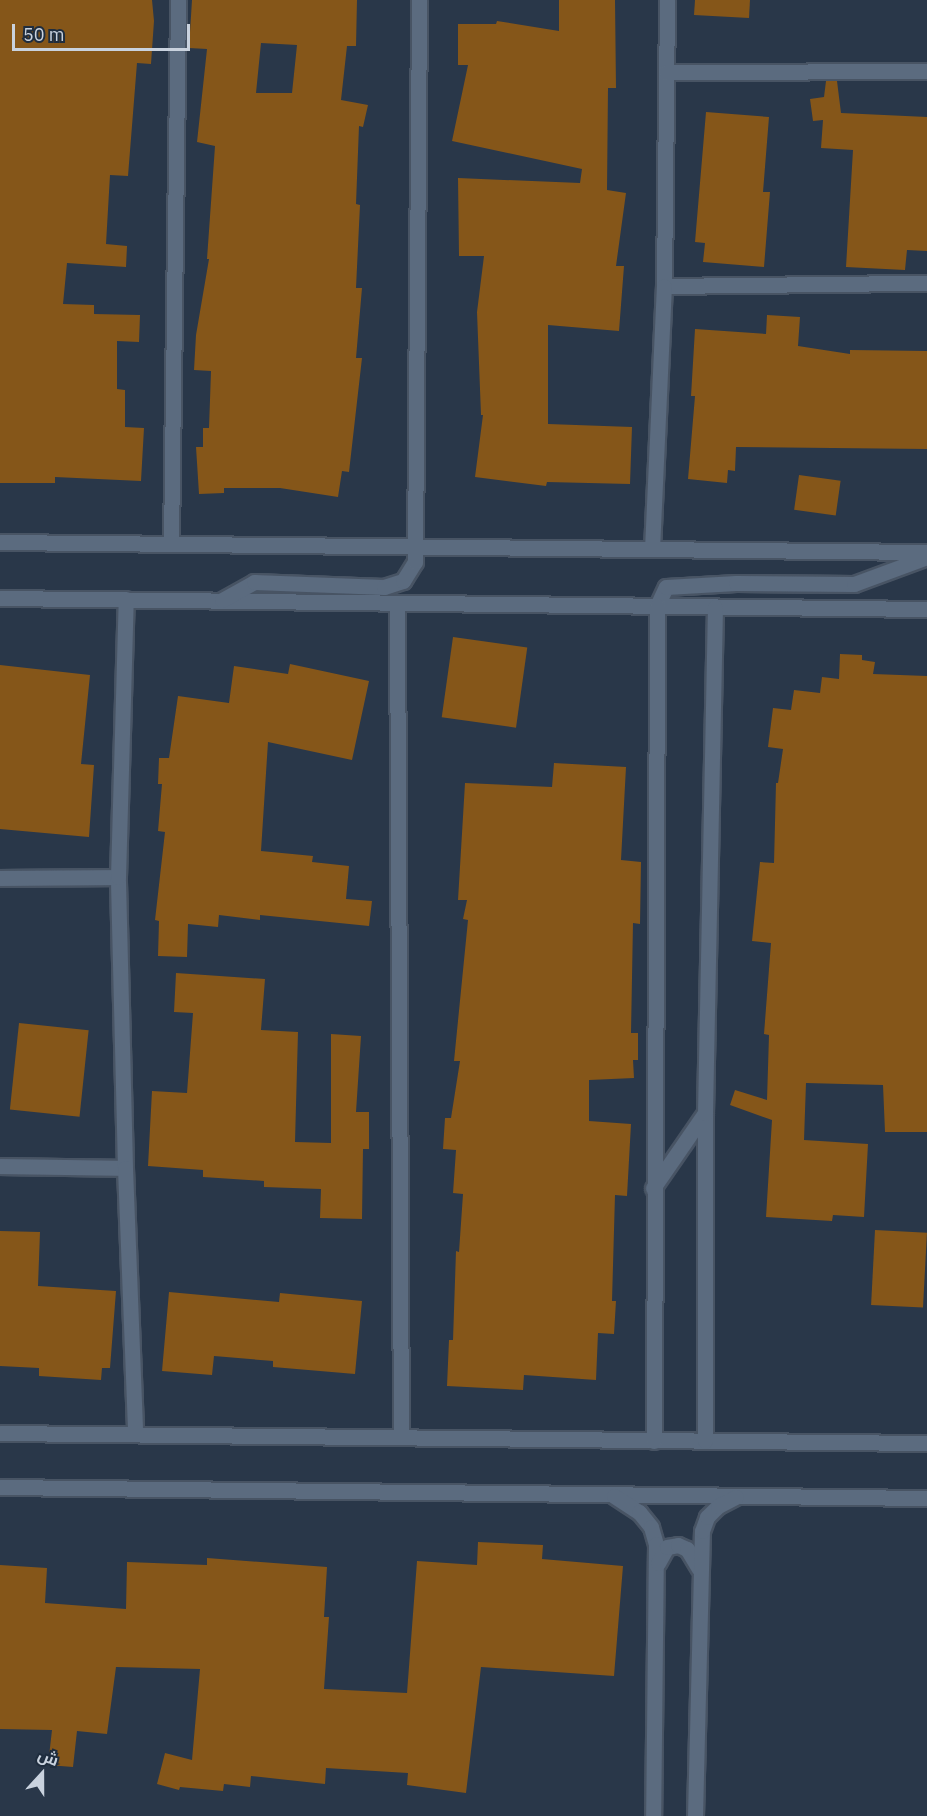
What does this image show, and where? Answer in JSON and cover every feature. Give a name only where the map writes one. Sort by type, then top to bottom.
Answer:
[{"type":"street","points":[[171,544],[177,0]]},
{"type":"street","points":[[221,601],[254,582],[384,587],[403,581],[415,562],[417,547],[418,0]]},
{"type":"street","points":[[652,549],[664,286],[667,0]]},
{"type":"street","points":[[666,72],[927,71]]},
{"type":"street","points":[[664,286],[927,283]]},
{"type":"street","points":[[0,542],[927,552]]},
{"type":"street","points":[[654,1440],[653,1188],[657,606],[666,587],[736,583],[854,584],[927,557]]},
{"type":"street","points":[[0,598],[927,609]]},
{"type":"street","points":[[126,599],[118,877],[125,1167],[135,1434]]},
{"type":"street","points":[[397,603],[401,1437]]},
{"type":"street","points":[[705,1441],[705,1113],[715,607]]},
{"type":"street","points":[[0,878],[118,877]]},
{"type":"street","points":[[653,1188],[705,1113]]},
{"type":"street","points":[[0,1166],[125,1167]]},
{"type":"street","points":[[0,1433],[927,1443]]},
{"type":"street","points":[[0,1487],[927,1498]]},
{"type":"street","points":[[608,1494],[626,1502],[639,1512],[651,1527],[656,1544],[653,1816]]},
{"type":"street","points":[[695,1816],[702,1531],[707,1517],[718,1506],[742,1495]]},
{"type":"street","points":[[657,1570],[660,1556],[667,1547],[678,1545],[687,1549],[700,1572]]},
{"type":"building","points":[[0,0],[152,0],[154,21],[151,64],[137,63],[128,176],[110,175],[106,244],[127,246],[126,267],[67,263],[63,304],[94,305],[94,314],[140,315],[139,342],[117,341],[117,389],[125,390],[125,427],[144,428],[141,481],[55,477],[55,483],[0,483]]},
{"type":"building","points":[[192,0],[357,0],[356,46],[347,46],[341,100],[368,105],[363,127],[359,126],[356,204],[360,205],[356,288],[362,288],[356,358],[362,358],[349,472],[342,471],[338,497],[280,488],[224,488],[224,493],[199,494],[196,447],[203,447],[203,428],[209,428],[211,371],[194,370],[196,335],[209,259],[207,259],[215,146],[197,142],[207,49],[189,48]],"holes":[[[261,43],[297,45],[292,93],[256,93]]]},
{"type":"building","points":[[559,0],[615,0],[616,88],[608,88],[607,190],[626,193],[616,266],[624,266],[619,331],[548,325],[548,424],[632,427],[630,484],[547,482],[546,486],[475,477],[483,415],[481,415],[477,312],[484,256],[459,256],[458,178],[580,183],[582,169],[452,141],[468,65],[458,65],[458,24],[496,24],[497,21],[559,31]]},
{"type":"building","points":[[695,0],[750,0],[749,18],[694,15]]},
{"type":"building","points":[[826,81],[837,81],[841,113],[927,117],[927,251],[907,250],[905,270],[846,267],[853,150],[821,148],[823,120],[813,121],[810,99],[824,97]]},
{"type":"building","points":[[706,112],[769,117],[763,192],[770,192],[764,267],[703,262],[705,243],[695,242]]},
{"type":"building","points":[[767,315],[800,317],[798,346],[850,354],[850,350],[927,351],[927,449],[736,447],[735,471],[728,470],[727,483],[688,479],[695,396],[691,396],[695,329],[766,334]]},
{"type":"building","points":[[799,475],[841,481],[836,516],[794,510]]},
{"type":"building","points":[[453,637],[527,647],[516,728],[442,717]]},
{"type":"building","points":[[840,654],[862,655],[862,660],[875,662],[873,674],[927,676],[927,1132],[885,1132],[883,1085],[806,1083],[804,1140],[868,1144],[864,1217],[833,1215],[832,1221],[766,1217],[772,1120],[730,1105],[735,1090],[767,1100],[769,1035],[764,1034],[771,943],[752,941],[760,862],[774,863],[776,783],[778,783],[783,749],[768,747],[773,708],[791,710],[794,690],[820,693],[822,677],[839,679]]},
{"type":"building","points":[[290,664],[369,681],[352,760],[268,742],[261,851],[313,856],[312,862],[349,866],[346,899],[372,901],[369,926],[260,915],[260,920],[219,915],[218,927],[188,924],[187,957],[158,956],[159,921],[155,920],[165,832],[158,831],[162,784],[158,784],[159,758],[169,758],[178,696],[229,703],[234,666],[288,674]]},
{"type":"building","points":[[0,665],[90,675],[81,764],[94,765],[89,837],[0,829]]},
{"type":"building","points":[[554,763],[626,767],[621,860],[641,862],[640,924],[633,923],[631,1033],[638,1033],[638,1060],[633,1060],[634,1078],[589,1080],[589,1121],[631,1124],[627,1196],[615,1195],[612,1301],[616,1301],[614,1334],[598,1333],[596,1380],[524,1375],[523,1390],[447,1386],[449,1340],[453,1340],[456,1251],[459,1252],[463,1194],[453,1193],[456,1150],[443,1149],[445,1118],[451,1118],[460,1061],[454,1061],[468,920],[463,919],[467,900],[458,900],[465,783],[552,787]]},
{"type":"building","points":[[176,973],[265,979],[261,1030],[298,1032],[295,1142],[331,1143],[331,1034],[361,1036],[356,1112],[369,1112],[369,1149],[363,1149],[362,1219],[320,1218],[321,1189],[264,1187],[264,1181],[203,1177],[203,1170],[148,1166],[152,1091],[187,1093],[193,1013],[174,1012]]},
{"type":"building","points":[[19,1023],[89,1030],[80,1117],[10,1110]]},
{"type":"building","points":[[875,1230],[927,1233],[923,1308],[871,1305]]},
{"type":"building","points":[[0,1231],[40,1232],[38,1286],[116,1291],[110,1368],[102,1368],[101,1380],[39,1376],[39,1368],[0,1366]]},
{"type":"building","points":[[169,1292],[279,1302],[280,1293],[362,1301],[355,1374],[273,1367],[273,1361],[214,1356],[212,1375],[162,1371]]},
{"type":"building","points":[[478,1542],[543,1545],[542,1559],[623,1566],[614,1676],[481,1667],[466,1793],[407,1785],[408,1773],[326,1768],[325,1784],[251,1776],[250,1787],[224,1784],[223,1791],[180,1787],[179,1790],[157,1784],[165,1753],[192,1760],[200,1669],[116,1667],[107,1734],[77,1731],[73,1767],[48,1765],[52,1730],[0,1729],[0,1565],[47,1568],[45,1603],[126,1609],[127,1562],[207,1565],[207,1558],[327,1567],[324,1617],[329,1617],[324,1689],[407,1693],[417,1561],[477,1565]]}]
